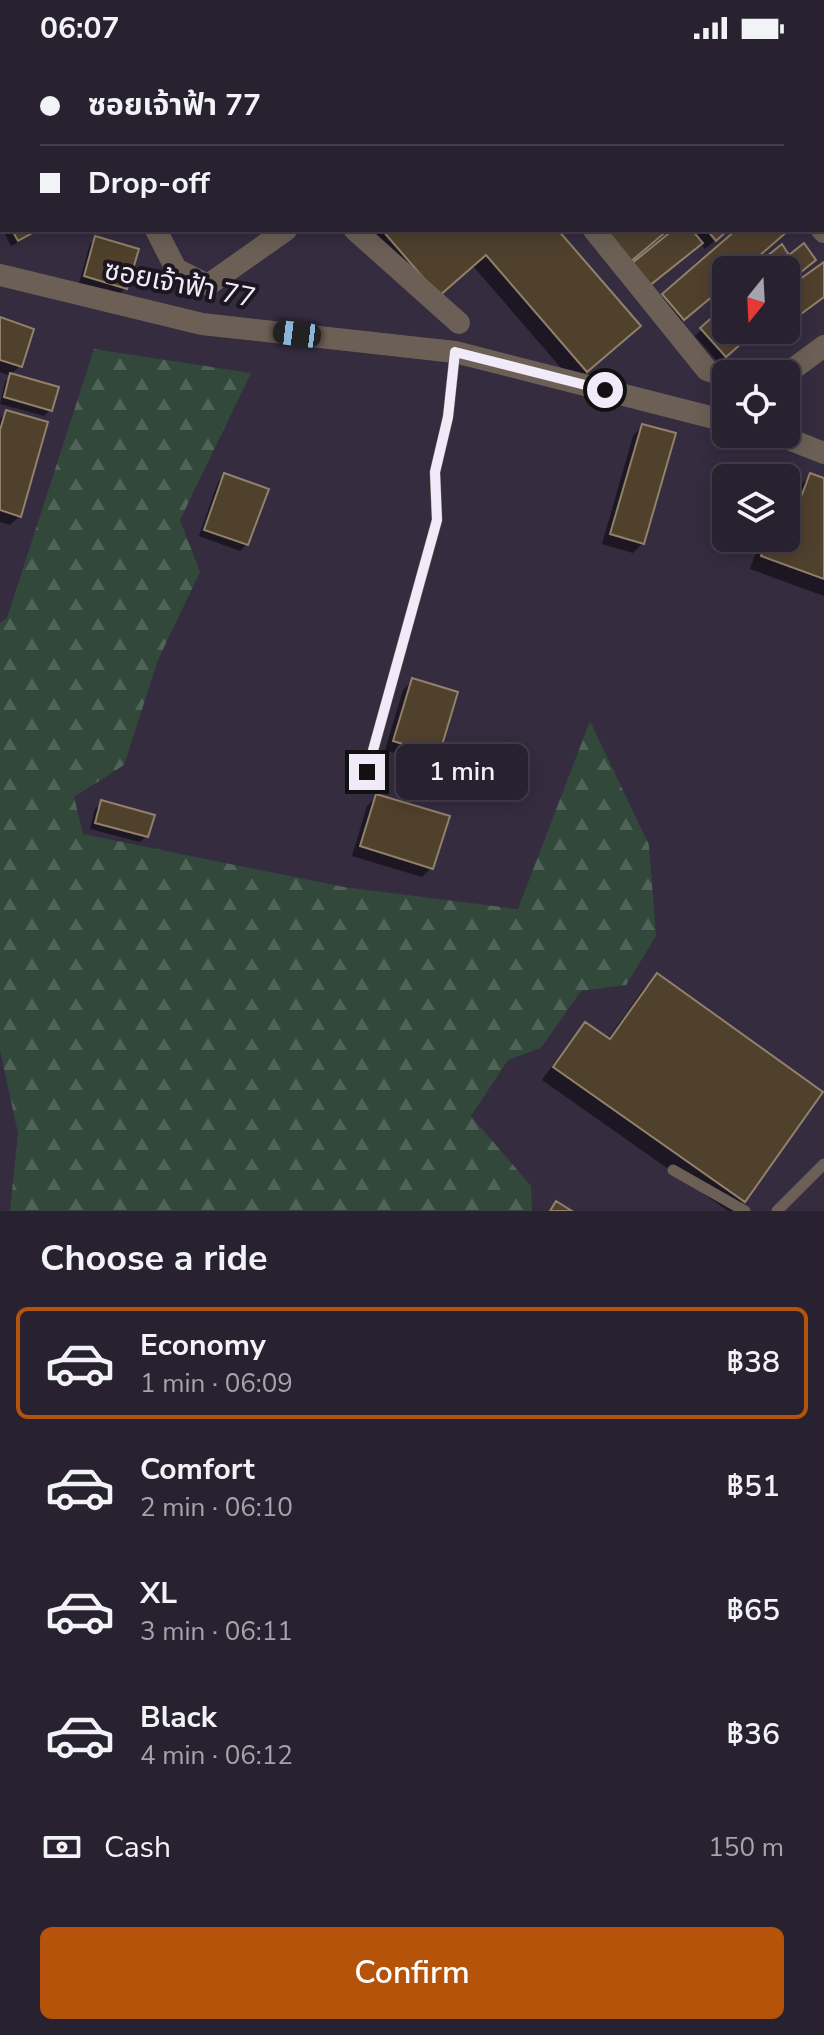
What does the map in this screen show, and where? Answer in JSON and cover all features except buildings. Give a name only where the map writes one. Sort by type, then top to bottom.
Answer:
[{"type":"street","points":[[157,232],[176,269],[208,285],[283,232]]},
{"type":"street","points":[[357,232],[459,323]]},
{"type":"street","points":[[596,232],[707,370],[712,372]]},
{"type":"street","name":"ซอยเจ้าฟ้า 77","points":[[0,275],[202,324],[455,352],[712,417]]},
{"type":"street","points":[[800,364],[824,346]]},
{"type":"street","points":[[800,444],[824,453]]},
{"type":"lane","points":[[367,772],[437,520],[435,472],[448,417],[455,352]]},
{"type":"lane","points":[[777,1211],[824,1164]]},
{"type":"lane","points":[[673,1170],[745,1211]]},
{"type":"green space","points":[[94,349],[251,373],[180,520],[200,572],[158,660],[124,765],[74,797],[83,834],[344,887],[518,909],[590,721],[649,845],[656,936],[626,985],[581,991],[541,1048],[508,1060],[471,1116],[531,1186],[532,1211],[10,1211],[18,1133],[0,1051],[0,623],[7,618]]},
{"type":"route","points":[[367,772],[437,520],[435,472],[448,417],[455,352],[605,390]]}]
